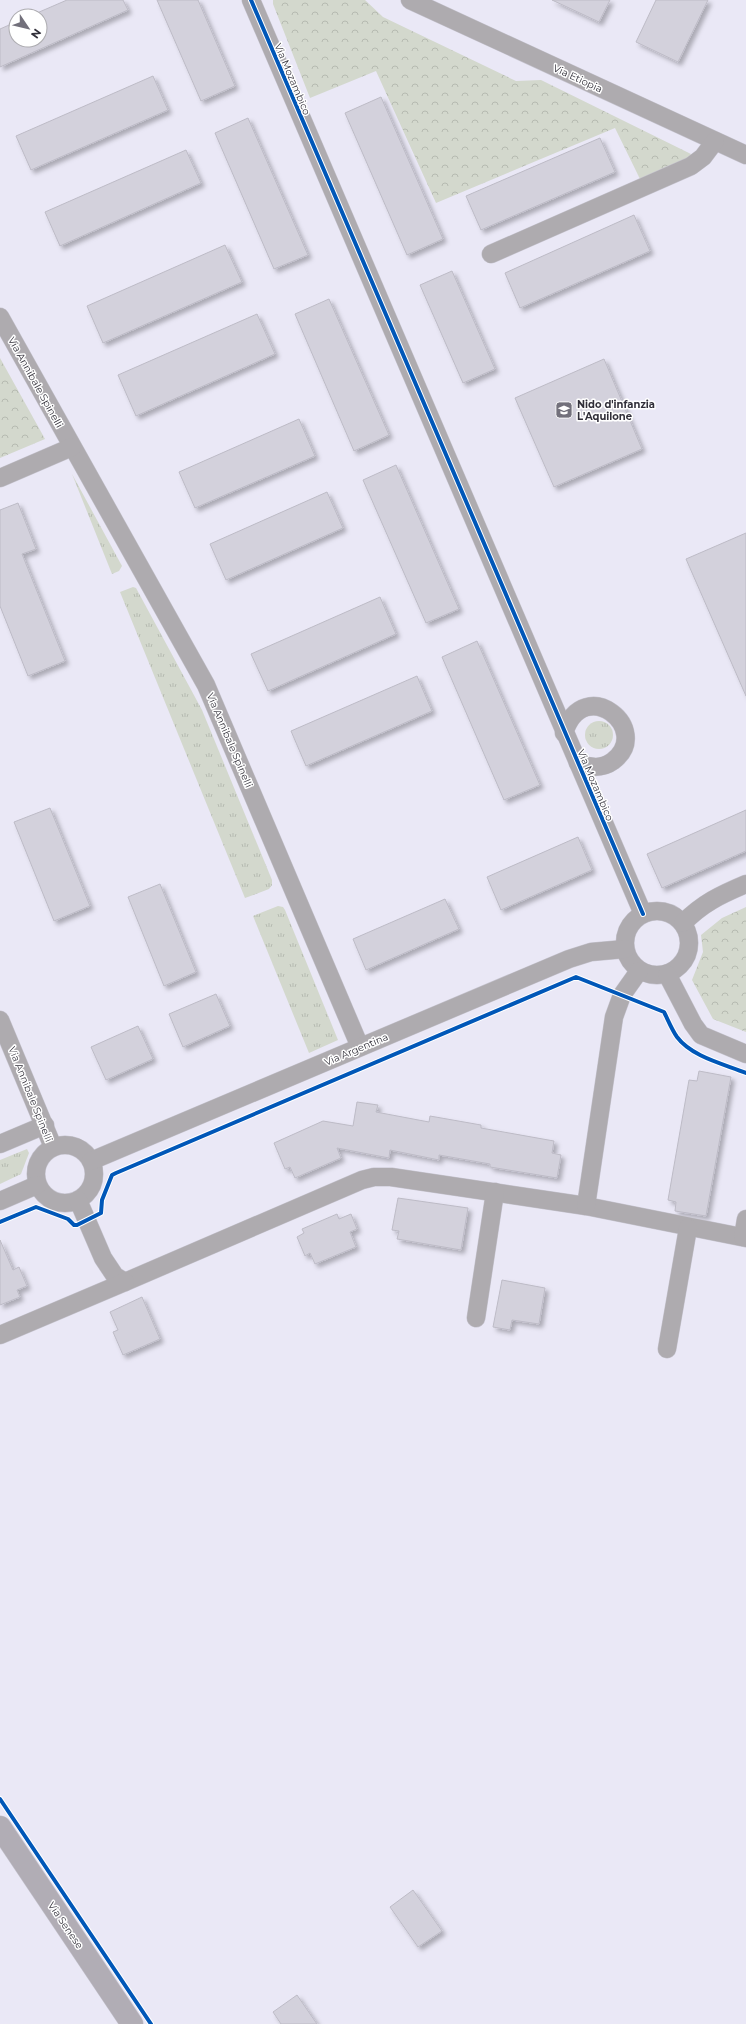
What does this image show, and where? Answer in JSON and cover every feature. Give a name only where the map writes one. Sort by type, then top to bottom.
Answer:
[{"type":"main road","name":"Via Senese","points":[[0,1827],[128,2020]]},
{"type":"street","name":"Via Etiopia","points":[[410,0],[746,155]]},
{"type":"street","name":"Via Mozambico","points":[[253,2],[642,914]]},
{"type":"street","points":[[491,254],[691,166],[703,157],[714,141]]},
{"type":"street","name":"Via Annibale Spinelli","points":[[0,317],[206,684],[360,1047]]},
{"type":"street","points":[[0,478],[72,446]]},
{"type":"street","points":[[564,733],[567,723],[573,714],[582,708],[592,706],[603,707],[612,711],[622,724],[625,739],[623,749],[617,758],[608,764],[598,767],[588,767],[578,763]]},
{"type":"street","points":[[683,923],[702,905],[719,895],[746,884]]},
{"type":"street","points":[[660,911],[677,917],[683,923],[688,932],[690,943],[684,962],[676,969],[667,974],[648,975],[639,971],[630,961],[625,949],[625,939],[628,929],[634,920],[642,914],[660,911]]},
{"type":"street","name":"Via Argentina","points":[[92,1161],[568,959],[591,952],[625,949]]},
{"type":"street","points":[[586,1206],[614,1017],[622,995],[639,971]]},
{"type":"street","points":[[667,974],[693,1024],[701,1035],[746,1054]]},
{"type":"street","name":"Via Annibale Spinelli","points":[[0,1020],[52,1146]]},
{"type":"street","points":[[0,1144],[44,1125]]},
{"type":"street","points":[[71,1145],[79,1148],[92,1161],[94,1168],[93,1183],[84,1196],[78,1200],[70,1203],[54,1201],[47,1198],[37,1185],[36,1167],[45,1152],[52,1146],[71,1145]]},
{"type":"street","points":[[0,1335],[362,1180],[374,1177],[391,1177],[586,1206],[688,1228],[745,1238],[746,1219]]},
{"type":"street","points":[[0,1201],[37,1185]]},
{"type":"street","points":[[476,1318],[495,1192]]},
{"type":"street","points":[[78,1200],[103,1258],[115,1276],[125,1282]]},
{"type":"street","points":[[667,1349],[688,1228]]},
{"type":"green space","points":[[273,0],[365,0],[383,17],[516,81],[541,80],[691,154],[688,159],[640,179],[615,128],[436,203],[376,71],[310,98],[273,4]]},
{"type":"green space","points":[[0,358],[45,439],[0,458]]},
{"type":"green space","points":[[72,474],[122,566],[119,571],[112,574]]},
{"type":"green space","points":[[133,587],[136,588],[202,710],[272,880],[272,885],[269,889],[245,898],[120,592]]},
{"type":"green space","points":[[599,721],[609,725],[613,735],[609,745],[599,749],[589,745],[585,735],[589,725]]},
{"type":"green space","points":[[278,906],[283,907],[285,910],[338,1040],[309,1053],[253,916]]},
{"type":"green space","points":[[746,907],[746,1032],[713,1019],[692,980],[703,952],[701,935],[722,918]]},
{"type":"green space","points":[[27,1149],[29,1153],[21,1174],[0,1184],[0,1160]]},
{"type":"building","points":[[67,0],[123,0],[128,10],[48,46],[48,8]]},
{"type":"building","points":[[157,0],[198,0],[235,86],[201,101]]},
{"type":"building","points":[[552,0],[610,0],[599,22]]},
{"type":"building","points":[[656,0],[708,0],[678,62],[636,42]]},
{"type":"building","points":[[8,26],[8,48],[43,48],[0,67],[0,29]]},
{"type":"building","points":[[153,76],[168,110],[31,170],[16,136]]},
{"type":"building","points":[[381,97],[443,239],[407,255],[345,113]]},
{"type":"building","points":[[248,118],[308,255],[274,269],[215,133]]},
{"type":"building","points":[[600,138],[615,172],[481,230],[466,196]]},
{"type":"building","points":[[186,150],[201,183],[60,246],[45,212]]},
{"type":"building","points":[[634,215],[650,251],[520,308],[505,273]]},
{"type":"building","points":[[225,245],[242,282],[103,343],[87,306]]},
{"type":"building","points":[[452,271],[495,369],[463,383],[420,285]]},
{"type":"building","points":[[329,299],[389,435],[354,451],[295,314]]},
{"type":"building","points":[[257,314],[275,354],[136,416],[118,375]]},
{"type":"building","points":[[604,359],[642,449],[554,487],[515,398]]},
{"type":"building","points":[[299,419],[315,456],[195,508],[179,472]]},
{"type":"building","points":[[396,465],[459,609],[426,623],[363,480]]},
{"type":"building","points":[[327,492],[343,528],[226,580],[210,544]]},
{"type":"building","points":[[18,503],[36,549],[22,554],[65,661],[28,676],[0,606],[0,510]]},
{"type":"building","points":[[746,533],[746,696],[686,559]]},
{"type":"building","points":[[380,597],[396,634],[268,691],[251,654]]},
{"type":"building","points":[[477,641],[540,785],[504,800],[442,657]]},
{"type":"building","points":[[417,676],[432,711],[306,766],[291,731]]},
{"type":"building","points":[[50,808],[90,906],[54,921],[14,822]]},
{"type":"building","points":[[746,810],[746,851],[662,888],[647,854]]},
{"type":"building","points":[[578,837],[592,870],[501,910],[487,877]]},
{"type":"building","points":[[160,884],[196,972],[164,986],[128,897]]},
{"type":"building","points":[[445,899],[459,929],[366,970],[353,939]]},
{"type":"building","points":[[216,994],[230,1026],[183,1047],[169,1014]]},
{"type":"building","points":[[138,1026],[153,1059],[106,1080],[91,1047]]},
{"type":"building","points":[[699,1071],[731,1077],[706,1216],[675,1211],[676,1202],[668,1200],[689,1080],[697,1081]]},
{"type":"building","points":[[357,1102],[378,1105],[376,1112],[429,1122],[430,1116],[481,1125],[481,1128],[554,1141],[552,1153],[561,1155],[557,1178],[490,1167],[490,1164],[439,1155],[439,1160],[390,1150],[389,1158],[337,1148],[341,1158],[295,1178],[290,1167],[285,1169],[274,1143],[323,1121],[353,1126]]},
{"type":"building","points":[[398,1198],[468,1208],[461,1250],[397,1239],[399,1231],[392,1230]]},
{"type":"building","points":[[337,1214],[339,1219],[351,1214],[357,1229],[350,1232],[356,1247],[315,1264],[310,1253],[305,1256],[297,1237],[304,1233],[302,1229]]},
{"type":"building","points":[[0,1240],[13,1270],[19,1267],[27,1286],[17,1290],[20,1297],[0,1305]]},
{"type":"building","points":[[502,1280],[545,1288],[539,1324],[512,1320],[510,1330],[493,1327]]},
{"type":"building","points":[[142,1297],[160,1339],[123,1355],[113,1332],[118,1330],[110,1312]]},
{"type":"building","points":[[413,1890],[442,1931],[418,1947],[390,1907]]},
{"type":"building","points":[[297,1995],[317,2024],[281,2024],[273,2012]]},
{"type":"cycle path","points":[[251,0],[643,914]]},
{"type":"cycle path","points":[[0,1222],[36,1207],[68,1219],[74,1225],[77,1225],[101,1213],[102,1200],[112,1175],[116,1173],[576,977],[664,1012],[677,1037],[691,1050],[709,1059],[746,1073]]},
{"type":"cycle path","points":[[0,1799],[151,2024]]},
{"type":"place","name":"Nido d'infanzia L'Aquilone","points":[[564,410]]}]
